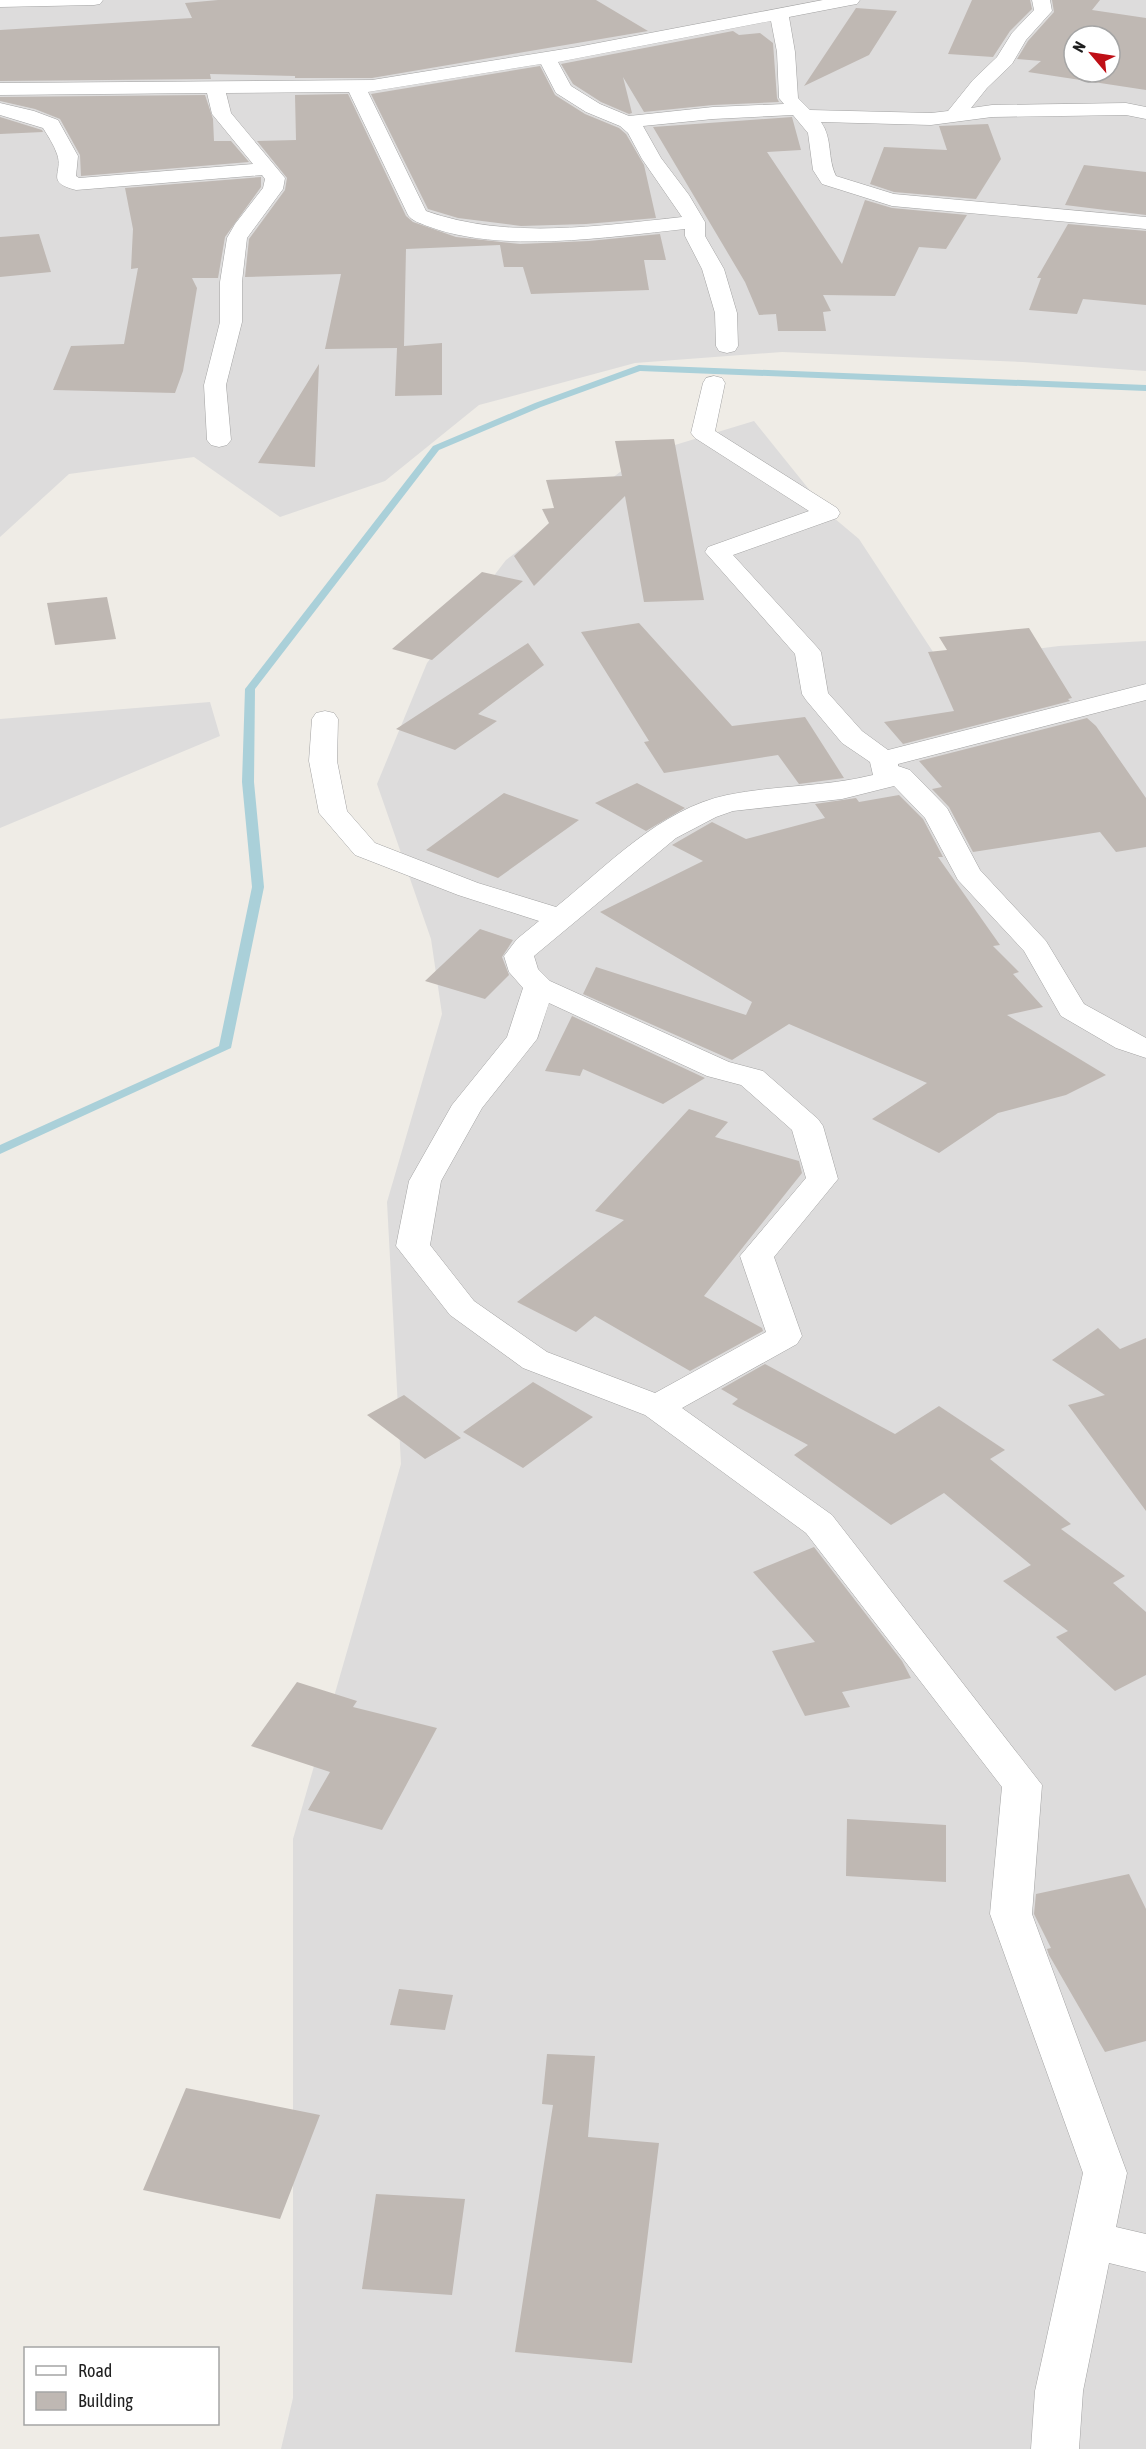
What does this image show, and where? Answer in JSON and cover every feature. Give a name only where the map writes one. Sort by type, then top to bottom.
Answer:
[{"type":"street","points":[[0,2],[94,0]]},
{"type":"street","points":[[0,89],[356,87],[411,82],[851,0]]},
{"type":"street","points":[[954,116],[980,84],[1005,60],[1018,37],[1042,11],[1041,0]]},
{"type":"street","points":[[778,13],[786,52],[789,98],[820,138],[822,173],[828,180],[892,200],[1146,223]]},
{"type":"street","points":[[547,58],[563,89],[593,108],[627,122],[636,130],[652,159],[695,222],[695,237],[713,269],[726,313],[726,346]]},
{"type":"street","points":[[356,87],[418,215],[455,228],[522,234],[566,234],[695,222]]},
{"type":"street","points":[[215,88],[222,114],[275,178],[273,189],[237,238],[231,282],[231,322],[214,385],[219,440]]},
{"type":"street","points":[[0,109],[27,115],[51,124],[68,156],[66,179],[76,184],[269,169]]},
{"type":"street","points":[[627,122],[713,113],[802,112],[931,119],[992,111],[1126,109],[1146,113]]},
{"type":"street","points":[[714,383],[703,433],[828,513],[717,552],[808,652],[815,694],[852,737],[892,768],[937,814],[968,874],[1036,947],[1072,1010],[1146,1049]]},
{"type":"street","points":[[657,1407],[785,1335],[757,1256],[822,1179],[807,1126],[752,1078],[718,1069],[674,1051],[538,987],[524,972],[519,956],[527,945],[666,832],[706,811],[729,803],[842,791],[892,768],[1146,692]]},
{"type":"street","points":[[325,719],[323,761],[333,813],[365,849],[468,889],[561,918]]},
{"type":"street","points":[[538,987],[522,1039],[468,1105],[425,1181],[413,1246],[462,1308],[535,1360],[657,1407],[819,1524],[1022,1785],[1011,1914],[1105,2173],[1059,2391],[1055,2449]]},
{"type":"street","points":[[1090,2240],[1146,2253]]},
{"type":"shaded area","points":[[0,0],[1146,0],[1146,371],[1023,362],[782,352],[635,363],[479,405],[385,481],[280,517],[194,457],[69,474],[0,537]]},
{"type":"shaded area","points":[[754,421],[828,513],[859,539],[939,661],[1059,646],[1146,641],[1146,2449],[281,2449],[293,2398],[293,1839],[401,1464],[387,1202],[442,1014],[431,939],[377,784],[427,663],[506,560],[642,455]]},
{"type":"shaded area","points":[[210,702],[220,736],[0,828],[0,719]]},
{"type":"building","points":[[218,0],[596,0],[648,31],[372,78],[295,78],[295,76],[210,74],[211,79],[0,81],[0,30],[192,18],[185,3]]},
{"type":"building","points":[[972,0],[1030,0],[1032,9],[1010,31],[993,57],[948,54]]},
{"type":"building","points":[[1052,0],[1100,0],[1092,10],[1146,18],[1146,90],[1107,84],[1122,84],[1122,24],[1062,24],[1062,77],[1028,72],[1041,61],[1017,59],[1028,41],[1054,12]]},
{"type":"building","points":[[856,8],[897,11],[869,55],[804,86]]},
{"type":"building","points":[[733,31],[739,35],[760,33],[773,43],[779,102],[713,105],[644,112],[623,77],[632,113],[629,114],[601,102],[573,84],[561,64]]},
{"type":"building","points":[[540,66],[555,95],[585,114],[619,128],[626,134],[644,165],[656,218],[586,224],[521,226],[458,218],[428,209],[371,94]]},
{"type":"building","points":[[348,94],[406,216],[413,222],[456,237],[520,244],[589,241],[660,234],[666,260],[644,260],[649,290],[531,294],[523,267],[504,267],[500,245],[406,249],[404,346],[442,343],[442,395],[395,396],[397,348],[325,349],[341,274],[245,277],[249,239],[285,190],[287,178],[257,141],[296,140],[295,95]]},
{"type":"building","points":[[205,95],[213,119],[214,141],[231,141],[249,162],[81,176],[80,155],[60,119],[35,109],[0,101],[0,97]]},
{"type":"building","points":[[0,117],[42,130],[43,132],[0,134]]},
{"type":"building","points":[[792,117],[801,150],[767,152],[842,264],[865,200],[892,208],[967,215],[946,249],[919,247],[895,296],[823,295],[831,311],[823,312],[826,331],[778,331],[776,314],[759,315],[745,282],[653,127]]},
{"type":"building","points":[[988,124],[1001,159],[976,199],[894,192],[870,184],[884,147],[947,150],[939,126]]},
{"type":"building","points":[[1084,165],[1146,172],[1146,215],[1065,205]]},
{"type":"building","points":[[261,177],[261,187],[225,237],[218,278],[192,278],[197,288],[183,371],[175,393],[53,390],[71,346],[124,344],[138,268],[131,269],[133,229],[125,188]]},
{"type":"building","points":[[1068,224],[1146,231],[1146,305],[1083,299],[1077,314],[1029,310],[1041,278],[1037,278]]},
{"type":"building","points":[[39,234],[51,272],[0,277],[0,237]]},
{"type":"building","points":[[319,364],[315,467],[258,463]]},
{"type":"building","points":[[674,439],[704,600],[644,602],[625,496],[534,586],[514,556],[549,523],[542,509],[554,508],[546,480],[622,476],[615,441]]},
{"type":"building","points":[[482,572],[523,581],[432,660],[392,649]]},
{"type":"building","points":[[107,597],[116,639],[55,645],[47,603]]},
{"type":"building","points":[[639,623],[732,726],[805,717],[844,778],[799,784],[778,755],[664,773],[644,742],[649,741],[581,632]]},
{"type":"building","points":[[1029,628],[1072,698],[1068,699],[1070,701],[903,744],[884,722],[954,711],[928,652],[947,650],[939,637]]},
{"type":"building","points":[[528,643],[544,665],[478,714],[497,721],[455,750],[396,729]]},
{"type":"building","points":[[1087,718],[1096,726],[1146,798],[1146,847],[1116,852],[1100,832],[973,852],[949,807],[932,789],[942,787],[919,761]]},
{"type":"building","points":[[637,783],[685,808],[646,831],[595,803]]},
{"type":"building","points":[[504,793],[579,820],[498,878],[426,850]]},
{"type":"building","points":[[899,795],[923,819],[943,857],[938,857],[1000,945],[993,946],[1019,972],[1013,974],[1043,1007],[1007,1015],[1106,1075],[1066,1095],[998,1113],[939,1153],[872,1119],[927,1083],[789,1024],[732,1060],[583,994],[596,967],[746,1015],[752,1002],[600,912],[703,861],[672,845],[712,822],[746,839],[825,818],[815,804],[856,798],[859,802]]},
{"type":"building","points":[[480,929],[513,940],[502,957],[509,975],[485,999],[425,981]]},
{"type":"building","points":[[572,1016],[705,1078],[663,1104],[583,1069],[580,1076],[545,1071]]},
{"type":"building","points":[[689,1109],[728,1122],[715,1137],[799,1161],[802,1173],[704,1296],[762,1328],[763,1331],[690,1371],[595,1316],[576,1332],[517,1302],[624,1220],[595,1211]]},
{"type":"building","points":[[1098,1328],[1120,1349],[1146,1338],[1146,1511],[1068,1405],[1105,1395],[1052,1360]]},
{"type":"building","points":[[765,1364],[895,1434],[939,1406],[1005,1450],[990,1459],[1071,1524],[1061,1529],[1125,1576],[1113,1583],[1146,1612],[1146,1675],[1115,1691],[1056,1637],[1068,1631],[1003,1581],[1031,1565],[944,1493],[891,1525],[794,1455],[808,1445],[732,1404],[738,1399],[721,1389]]},
{"type":"building","points":[[533,1382],[593,1417],[523,1468],[463,1432]]},
{"type":"building","points":[[404,1395],[461,1438],[425,1459],[367,1415]]},
{"type":"building","points":[[814,1547],[902,1661],[911,1678],[842,1692],[850,1707],[805,1716],[772,1651],[815,1642],[753,1572]]},
{"type":"building","points":[[297,1682],[357,1701],[353,1707],[437,1728],[382,1830],[308,1810],[330,1772],[251,1746]]},
{"type":"building","points":[[847,1819],[946,1825],[946,1882],[846,1876]]},
{"type":"building","points":[[1129,1874],[1146,1909],[1146,2041],[1105,2052],[1049,1955],[1047,1949],[1051,1948],[1034,1914],[1036,1894]]},
{"type":"building","points":[[399,1989],[453,1995],[445,2030],[390,2025]]},
{"type":"building","points":[[547,2054],[595,2056],[588,2137],[659,2143],[632,2363],[515,2352],[553,2105],[542,2104]]},
{"type":"building","points":[[186,2088],[320,2115],[280,2219],[143,2190]]},
{"type":"building","points":[[376,2194],[465,2199],[452,2295],[362,2289]]},
{"type":"waterway","points":[[0,1150],[225,1048],[258,887],[248,782],[250,689],[436,448],[538,405],[639,368],[1146,388]]}]
